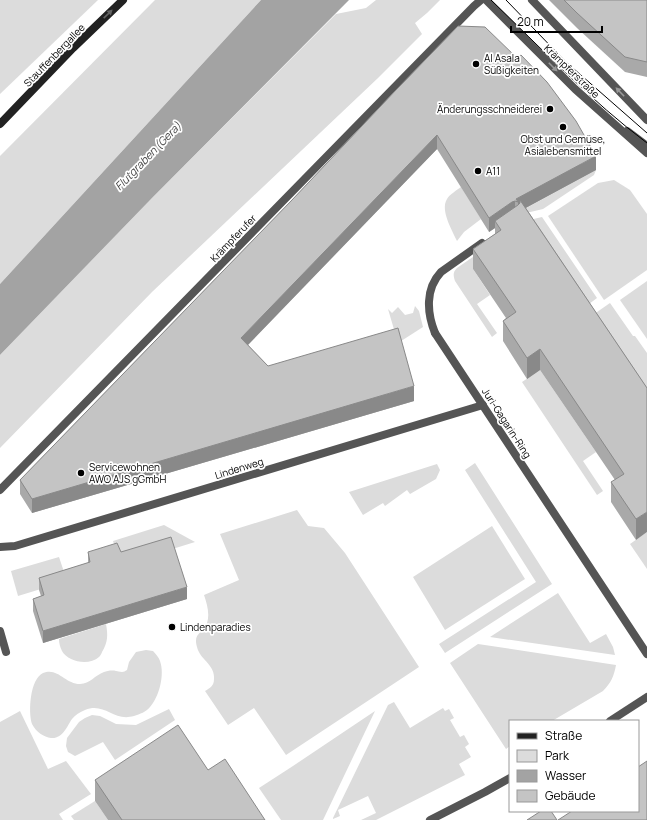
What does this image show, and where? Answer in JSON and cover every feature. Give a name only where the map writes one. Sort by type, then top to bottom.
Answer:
[{"type":"main road","name":"Stauffenbergallee","points":[[0,124],[73,48],[123,0]]},
{"type":"street","name":"Krämpferufer","points":[[0,490],[481,0]]},
{"type":"street","name":"Krämpferstraße","points":[[486,0],[575,89],[647,153]]},
{"type":"street","name":"Krämpferstraße","points":[[532,0],[647,120]]},
{"type":"street","points":[[603,114],[647,146]]},
{"type":"street","name":"Juri-Gagarin-Ring","points":[[490,238],[436,277],[430,291],[429,305],[431,322],[435,333],[647,654]]},
{"type":"street","name":"Lindenweg","points":[[0,547],[15,546],[483,405]]},
{"type":"street","points":[[0,631],[6,652]]},
{"type":"street","points":[[612,720],[647,697]]},
{"type":"street","points":[[430,820],[509,779]]},
{"type":"green space","points":[[0,0],[98,0],[0,94]]},
{"type":"green space","points":[[155,0],[261,0],[0,284],[0,156]]},
{"type":"green space","points":[[376,0],[440,0],[415,23],[422,34],[378,78],[152,292],[0,448],[0,355],[152,198],[336,14],[366,8]]},
{"type":"green space","points":[[596,170],[594,175],[543,209],[522,214],[521,211]]},
{"type":"green space","points":[[614,180],[630,190],[647,214],[647,270],[604,300],[548,216],[598,183]]},
{"type":"green space","points":[[461,187],[481,219],[464,232],[457,241],[446,214],[445,204],[449,196]]},
{"type":"green space","points":[[542,217],[597,298],[581,310],[473,269],[490,295],[477,304],[497,333],[492,337],[455,281],[454,272],[457,268],[525,221]]},
{"type":"green space","points":[[647,281],[647,339],[620,300]]},
{"type":"green space","points":[[610,303],[647,353],[647,409],[587,319]]},
{"type":"green space","points":[[415,306],[419,311],[423,327],[398,343],[388,309],[392,313],[398,307],[405,315],[413,313]]},
{"type":"green space","points":[[540,370],[596,452],[583,461],[603,491],[597,495],[522,382]]},
{"type":"green space","points":[[475,463],[552,584],[445,653],[439,644],[536,582],[465,470]]},
{"type":"green space","points":[[437,464],[440,470],[436,479],[410,494],[407,490],[385,506],[383,503],[363,515],[349,492]]},
{"type":"green space","points":[[297,510],[308,526],[324,528],[345,553],[419,667],[286,755],[254,708],[228,725],[205,691],[212,685],[214,681],[214,674],[210,666],[201,655],[197,647],[196,639],[205,627],[208,620],[208,609],[204,595],[239,580],[220,534]]},
{"type":"green space","points":[[164,525],[195,542],[121,565],[113,541]]},
{"type":"green space","points":[[492,526],[525,579],[445,630],[413,577]]},
{"type":"green space","points":[[647,532],[647,569],[630,544]]},
{"type":"green space","points":[[59,557],[67,581],[18,596],[11,571]]},
{"type":"green space","points":[[558,593],[590,643],[606,634],[613,647],[615,655],[490,637]]},
{"type":"green space","points":[[106,624],[106,642],[100,656],[95,660],[79,662],[69,658],[62,651],[59,639]]},
{"type":"green space","points":[[478,644],[616,665],[612,679],[603,691],[554,720],[509,720],[509,747],[506,749],[450,663]]},
{"type":"green space","points":[[146,650],[153,651],[157,656],[160,661],[162,673],[156,698],[150,707],[143,713],[127,717],[115,715],[98,708],[92,708],[75,716],[64,732],[55,738],[46,737],[38,732],[34,727],[30,712],[31,696],[35,682],[43,673],[53,672],[75,683],[84,684],[101,673],[111,671],[122,672],[127,670],[129,662],[136,652]]},
{"type":"green space","points":[[394,702],[410,728],[443,708],[445,711],[449,709],[454,718],[450,720],[460,737],[464,735],[469,744],[465,747],[471,757],[459,764],[465,775],[376,820],[361,820],[376,813],[368,796],[338,810],[340,816],[333,819],[388,705]]},
{"type":"green space","points":[[169,709],[175,720],[115,760],[103,742],[75,756],[68,752],[66,746],[67,738],[79,722],[92,715],[100,716],[116,724],[136,725]]},
{"type":"green space","points":[[20,711],[48,769],[66,761],[91,794],[59,814],[63,820],[0,820],[0,722]]},
{"type":"green space","points":[[375,711],[323,820],[281,820],[259,788]]},
{"type":"green space","points":[[95,801],[108,820],[74,820],[71,816]]},
{"type":"water","name":"Flutgraben (Gera)","points":[[261,0],[349,0],[152,198],[0,355],[0,284]]},
{"type":"building","points":[[564,0],[647,0],[647,62],[625,57]]},
{"type":"building","points":[[458,26],[485,27],[517,58],[521,55],[547,82],[576,121],[596,156],[516,199],[518,202],[512,202],[489,218],[437,135],[241,338],[268,366],[398,328],[414,386],[32,499],[20,480],[292,200]]},
{"type":"building","points":[[520,200],[647,388],[647,512],[636,519],[611,482],[624,474],[540,349],[527,358],[503,321],[516,312],[473,249],[501,230],[495,221],[518,205]]},
{"type":"building","points":[[171,537],[187,587],[43,631],[33,599],[44,595],[39,578],[90,562],[88,552],[117,543],[121,552]]},
{"type":"building","points":[[178,725],[208,770],[225,759],[265,820],[122,820],[95,780]]},
{"type":"building","points":[[647,761],[647,820],[558,820],[570,812],[639,812],[639,766]]},
{"type":"building","points":[[539,812],[552,812],[557,820],[527,820]]},
{"type":"tram line","points":[[491,0],[586,92],[647,143]]},
{"type":"tram line","points":[[506,0],[566,62],[647,133]]},
{"type":"place","name":"Al Asala Süßigkeiten","points":[[476,64]]},
{"type":"place","name":"Änderungsschneiderei","points":[[550,109]]},
{"type":"place","name":"Obst und Gemüse, Asialebensmittel","points":[[563,127]]},
{"type":"place","name":"A11","points":[[478,171]]},
{"type":"place","name":"Servicewohnen AWO AJS gGmbH","points":[[81,473]]},
{"type":"place","name":"Lindenparadies","points":[[172,627]]}]
